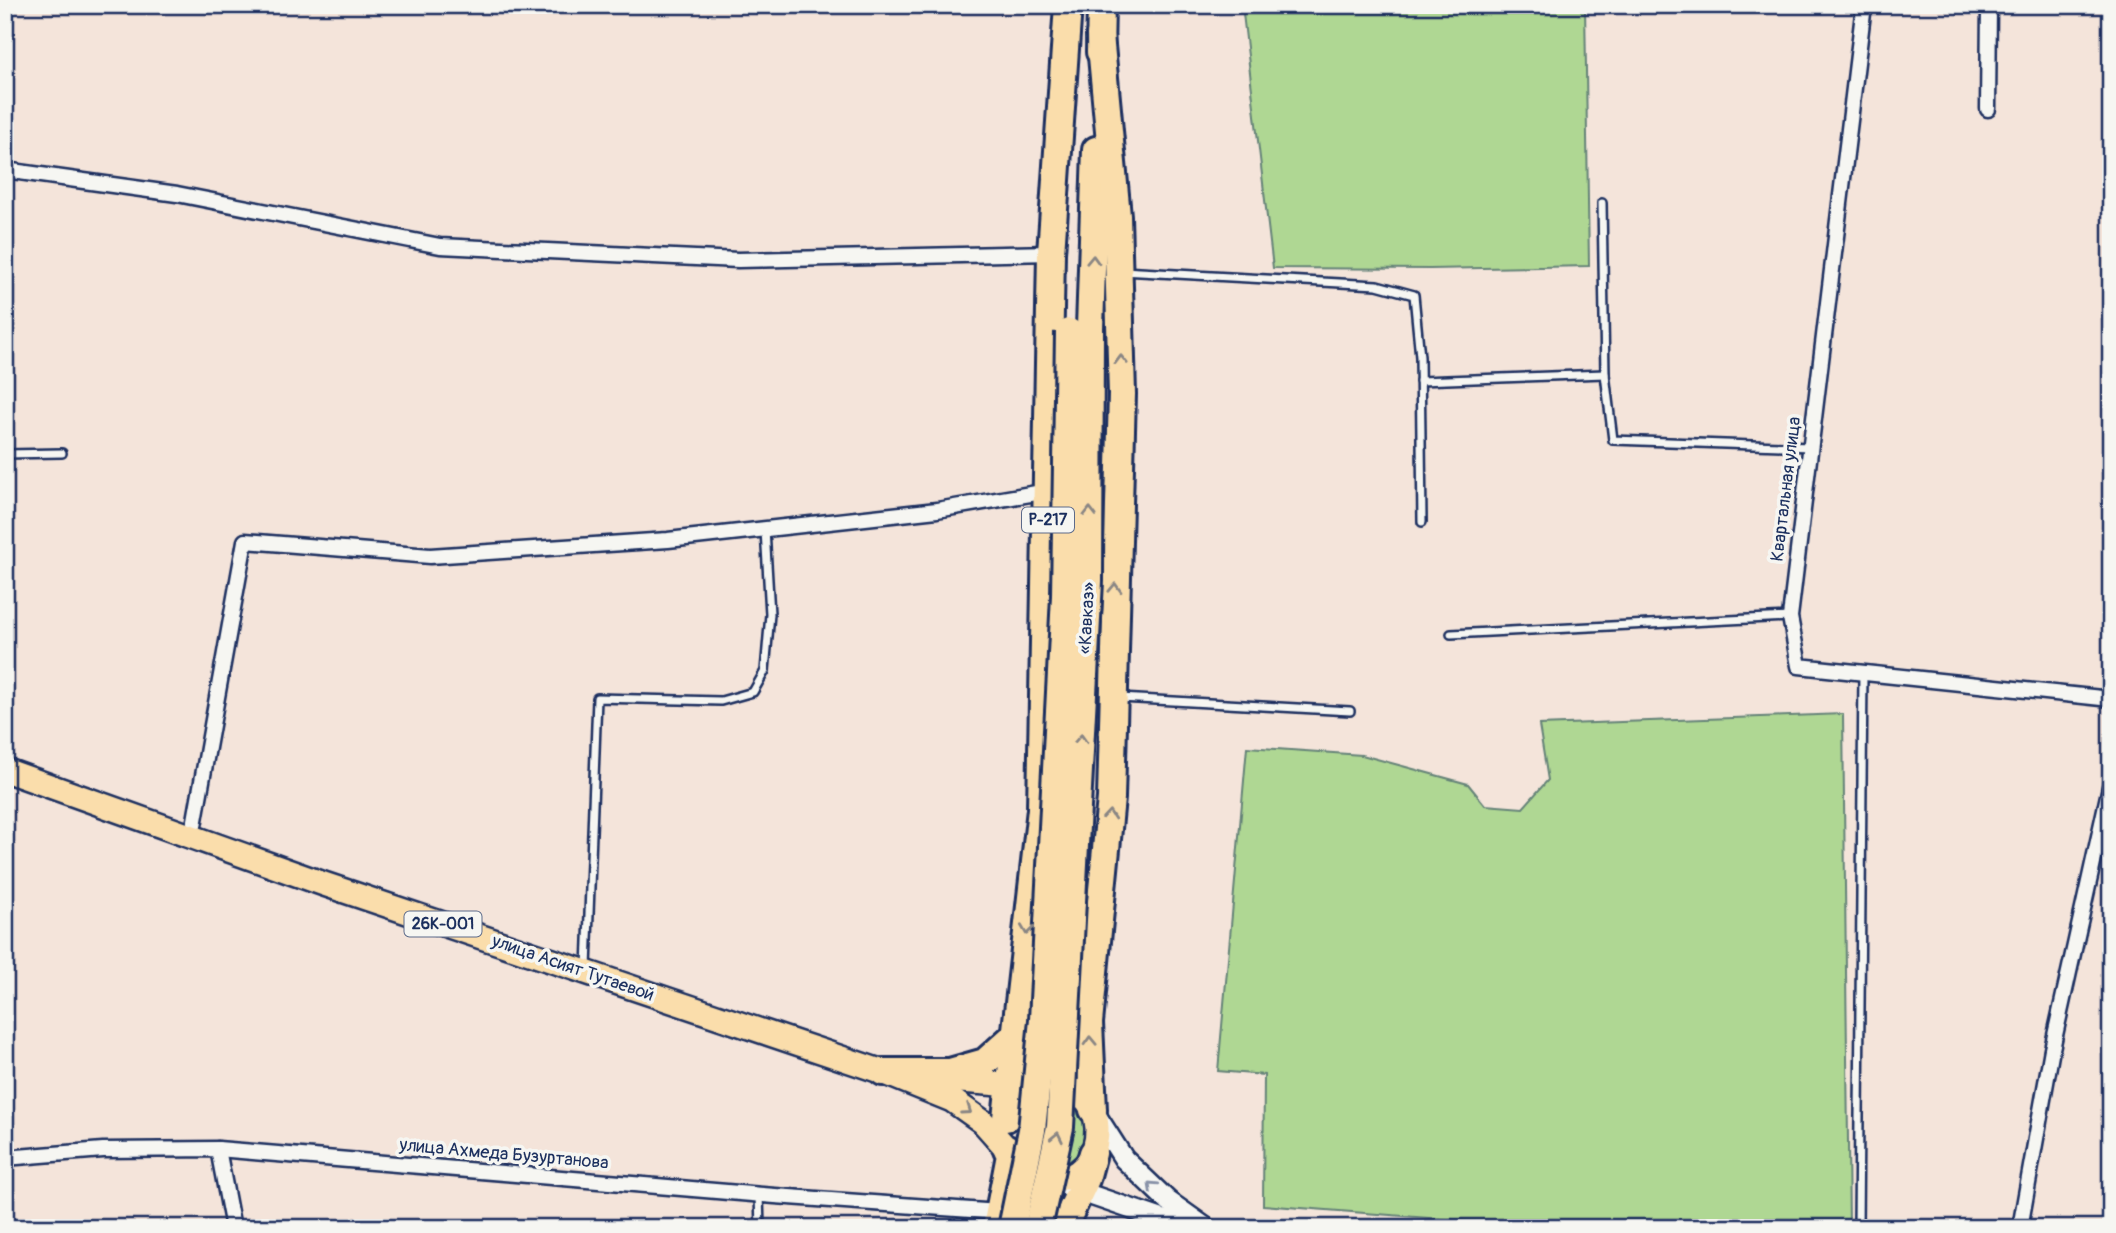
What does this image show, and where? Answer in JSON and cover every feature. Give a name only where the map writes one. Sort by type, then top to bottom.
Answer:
[{"type":"highway","name":"Р-217","points":[[1016,1035],[1041,809],[1051,253],[1069,5]]},
{"type":"highway","name":"«Кавказ»","points":[[1038,1228],[1060,1127],[1089,581],[1069,5]]},
{"type":"highway","name":"«Кавказ»","points":[[1002,1223],[1032,1130],[1044,1006],[1080,330],[1101,5]]},
{"type":"highway","points":[[1093,1110],[1089,1023],[1111,798],[1122,394],[1117,216],[1100,35]]},
{"type":"highway","points":[[883,1072],[950,1072],[985,1062],[1016,1035]]},
{"type":"highway","points":[[1006,1118],[1016,1035]]},
{"type":"highway","points":[[1002,1223],[1008,1152]]},
{"type":"highway","points":[[1063,1228],[1080,1192],[1093,1153]]},
{"type":"main road","name":"улица Асият Тутаевой","points":[[5,770],[324,884],[883,1072],[952,1100],[984,1122],[1008,1152]]},
{"type":"main road","points":[[883,1072],[940,1080],[1055,1085],[1070,1089],[1083,1098],[1093,1110],[1124,1159],[1168,1201],[1206,1228]]},
{"type":"main road","points":[[1040,1086],[1026,1093],[1006,1118],[1004,1133],[1008,1152],[1018,1166],[1042,1179],[1186,1228]]},
{"type":"main road","points":[[1042,1179],[1058,1179],[1084,1166],[1098,1139],[1093,1110]]},
{"type":"street","name":"Квартальная улица","points":[[1864,5],[1790,617],[1799,666],[2111,699]]},
{"type":"street","points":[[1988,109],[1989,5]]},
{"type":"street","points":[[5,170],[177,194],[440,246],[738,260],[1051,253]]},
{"type":"street","points":[[192,837],[245,541],[430,556],[668,540],[937,510],[1048,491]]},
{"type":"street","points":[[2020,1228],[2052,1049],[2111,782]]},
{"type":"street","points":[[218,1149],[233,1228]]},
{"type":"street","name":"улица Ахмеда Бузуртанова","points":[[5,1158],[103,1150],[218,1149],[759,1195],[1002,1223]]},
{"type":"lane","points":[[1602,203],[1605,374],[1613,440],[1810,447]]},
{"type":"lane","points":[[1119,271],[1377,285],[1414,295],[1420,381],[1422,522]]},
{"type":"lane","points":[[1420,381],[1605,374]]},
{"type":"lane","points":[[5,454],[62,453]]},
{"type":"lane","points":[[587,972],[597,698],[721,701],[753,692],[765,671],[770,614],[765,529]]},
{"type":"lane","points":[[1451,635],[1790,617]]},
{"type":"lane","points":[[1858,1228],[1863,673]]},
{"type":"lane","points":[[1114,698],[1350,711]]},
{"type":"lane","points":[[759,1195],[760,1228]]},
{"type":"green space","points":[[1242,5],[1585,5],[1589,266],[1273,268]]},
{"type":"green space","points":[[1843,714],[1849,1228],[1555,1228],[1263,1205],[1264,1075],[1218,1071],[1247,747],[1362,755],[1468,784],[1485,805],[1523,808],[1548,780],[1539,725]]},
{"type":"green space","points":[[1052,1098],[1065,1101],[1076,1108],[1083,1119],[1086,1132],[1083,1145],[1076,1156],[1065,1163],[1052,1166],[1039,1163],[1028,1156],[1021,1145],[1018,1132],[1021,1119],[1028,1108],[1039,1101]]}]
